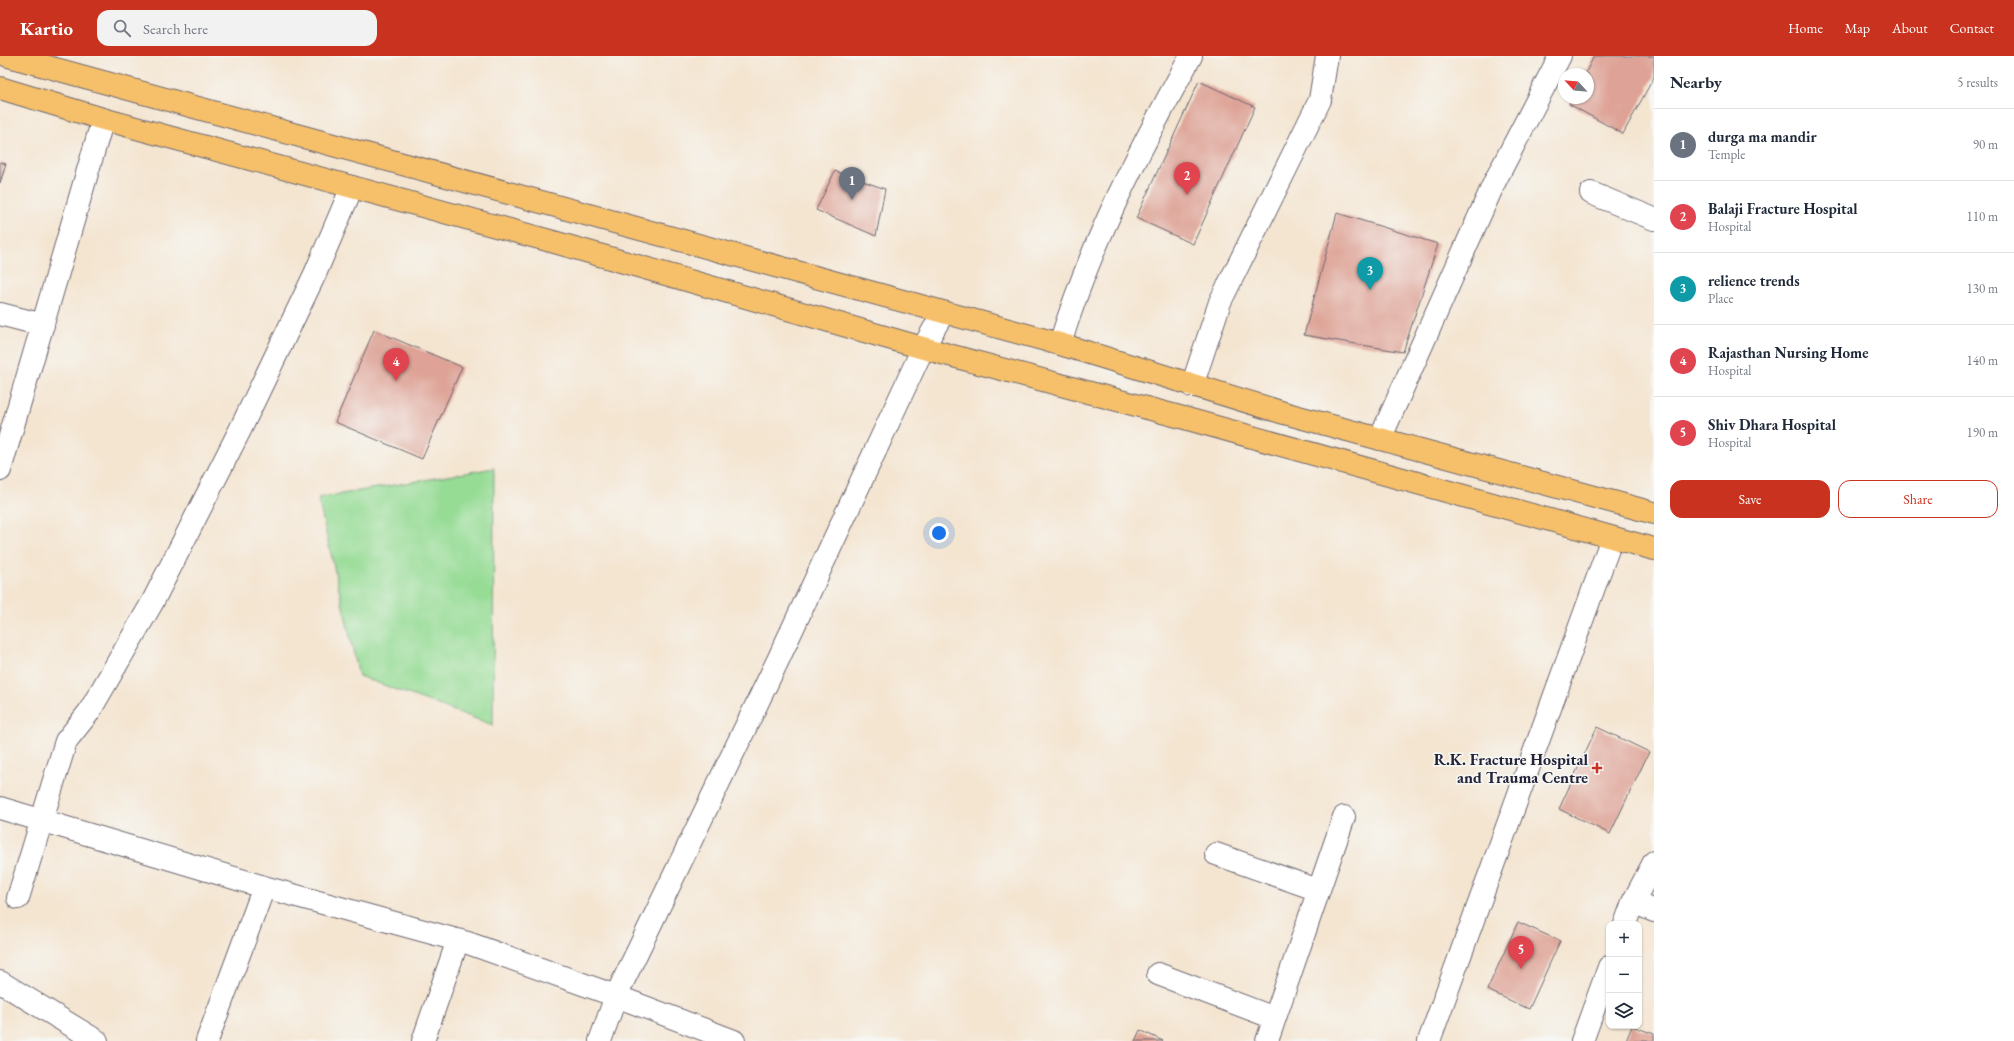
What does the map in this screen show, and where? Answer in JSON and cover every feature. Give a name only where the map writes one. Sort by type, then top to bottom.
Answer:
[{"type":"main road","points":[[8,56],[1060,344],[1192,386],[1380,439],[1654,513]]},
{"type":"main road","points":[[0,88],[103,119],[352,187],[923,348],[1184,418],[1654,549]]},
{"type":"street","points":[[1060,344],[1095,246],[1141,147],[1191,56]]},
{"type":"street","points":[[1192,386],[1220,302],[1320,100],[1327,56]]},
{"type":"street","points":[[1380,439],[1495,181],[1560,56]]},
{"type":"street","points":[[0,470],[103,119]]},
{"type":"street","points":[[18,898],[66,741],[89,712],[155,596],[240,430],[315,274],[352,187]]},
{"type":"street","points":[[1591,193],[1654,219]]},
{"type":"street","points":[[600,1041],[616,996],[775,667],[923,348],[943,313]]},
{"type":"street","points":[[0,314],[43,325]]},
{"type":"street","points":[[1429,1041],[1612,538]]},
{"type":"street","points":[[0,808],[264,887],[458,940],[616,996],[734,1041]]},
{"type":"street","points":[[1267,1041],[1344,817]]},
{"type":"street","points":[[1216,854],[1318,890]]},
{"type":"street","points":[[1626,921],[1633,902],[1654,862]]},
{"type":"street","points":[[207,1041],[264,887]]},
{"type":"street","points":[[1633,902],[1654,911]]},
{"type":"street","points":[[423,1041],[458,940]]},
{"type":"street","points":[[1158,974],[1274,1018]]},
{"type":"street","points":[[1582,1041],[1606,975]]},
{"type":"street","points":[[0,982],[97,1041]]},
{"type":"green space","points":[[494,468],[493,725],[359,676],[318,498]]},
{"type":"building","points":[[1594,56],[1654,56],[1654,77],[1623,134],[1569,104],[1594,104],[1594,68],[1588,68]]},
{"type":"building","points":[[1199,81],[1255,107],[1193,244],[1136,218]]},
{"type":"building","points":[[0,162],[6,164],[0,183]]},
{"type":"building","points":[[835,171],[885,189],[876,236],[816,210]]},
{"type":"building","points":[[1337,213],[1438,244],[1403,352],[1304,335]]},
{"type":"building","points":[[374,330],[462,367],[422,459],[335,422]]},
{"type":"building","points":[[1597,727],[1649,752],[1610,834],[1559,809]]},
{"type":"building","points":[[1518,922],[1560,941],[1529,1009],[1487,990]]},
{"type":"building","points":[[1631,1029],[1640,1029],[1654,1034],[1654,1041],[1626,1041]]},
{"type":"building","points":[[1140,1030],[1163,1041],[1135,1041]]},
{"type":"place","name":"Balaji Fracture Hospital","points":[[1187,195]]},
{"type":"place","name":"durga ma mandir","points":[[852,200]]},
{"type":"place","name":"relience trends","points":[[1370,290]]},
{"type":"place","name":"Rajasthan Nursing Home","points":[[396,381]]},
{"type":"place","name":"R.K. Fracture Hospital and Trauma Centre","points":[[1597,768]]},
{"type":"place","name":"Shiv Dhara Hospital","points":[[1521,969]]}]
